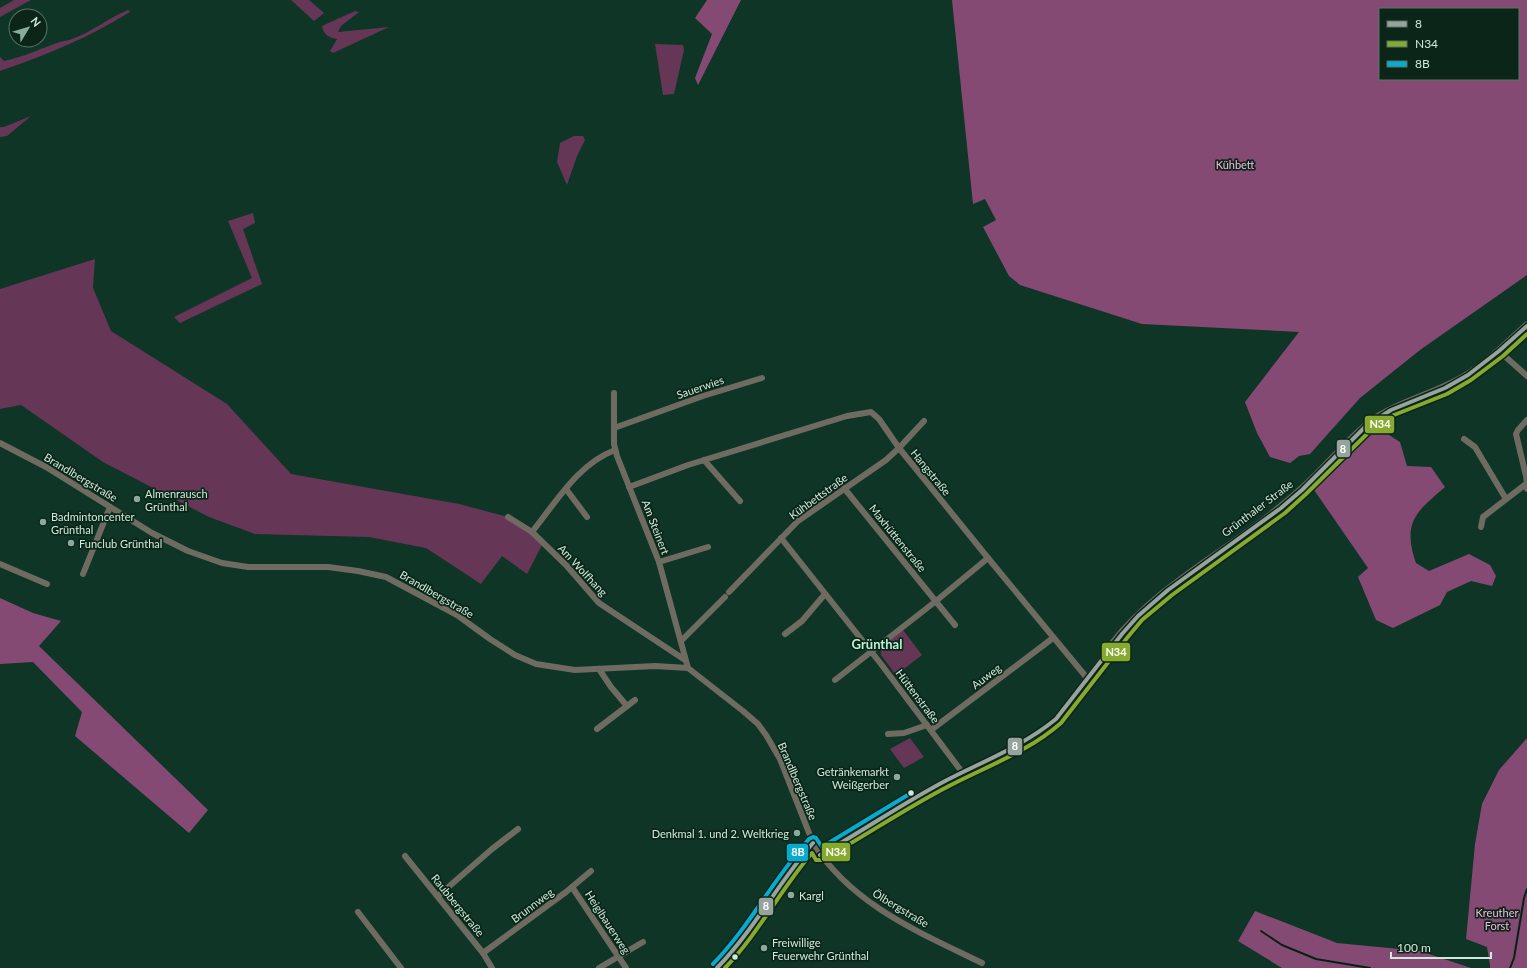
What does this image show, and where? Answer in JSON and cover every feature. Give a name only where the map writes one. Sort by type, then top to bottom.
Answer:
[{"type":"street","name":"Grünthaler Straße","points":[[1114,643],[1138,616],[1181,580],[1281,508],[1306,486],[1366,426],[1391,410],[1457,382],[1478,369],[1527,326]]},
{"type":"street","points":[[1499,351],[1526,375]]},
{"type":"street","name":"Sauerwies","points":[[614,428],[703,396],[762,378]]},
{"type":"street","name":"Am Steinert","points":[[614,393],[615,450],[659,562],[688,668]]},
{"type":"street","name":"Hangstraße","points":[[629,486],[704,460],[847,416],[871,412],[879,418],[899,448],[1087,678]]},
{"type":"street","points":[[1481,527],[1483,517],[1506,499],[1527,486],[1516,434],[1527,420]]},
{"type":"street","name":"Kühbettstraße","points":[[681,641],[798,521],[886,460],[924,421]]},
{"type":"street","points":[[1464,439],[1475,447],[1506,499]]},
{"type":"street","name":"Brandlbergstraße","points":[[0,443],[46,467],[152,533],[188,551],[222,562],[248,567],[328,567],[386,577],[457,615],[515,655],[536,664],[575,670],[648,666],[688,668],[753,720],[766,735],[780,759],[812,843],[820,855]]},
{"type":"street","points":[[532,532],[551,506],[591,463],[606,453],[615,450]]},
{"type":"street","points":[[704,460],[740,501]]},
{"type":"street","name":"Maxhüttenstraße","points":[[844,488],[955,626]]},
{"type":"street","points":[[566,489],[587,517]]},
{"type":"street","points":[[83,574],[110,507]]},
{"type":"street","name":"Am Wolfhang","points":[[508,517],[532,532],[566,565],[600,603],[685,660]]},
{"type":"street","name":"Hüttenstraße","points":[[781,538],[872,652],[962,772]]},
{"type":"street","points":[[659,562],[708,547]]},
{"type":"street","points":[[836,680],[988,558]]},
{"type":"street","points":[[0,564],[47,584]]},
{"type":"street","points":[[785,634],[802,621],[825,594]]},
{"type":"street","name":"Auweg","points":[[888,734],[904,733],[929,727],[1053,638]]},
{"type":"street","points":[[820,855],[914,798],[962,772],[1022,744],[1045,729],[1056,719],[1114,643]]},
{"type":"street","points":[[599,669],[611,687],[627,706]]},
{"type":"street","points":[[597,730],[636,700]]},
{"type":"street","points":[[438,896],[492,849],[518,829]]},
{"type":"street","points":[[717,968],[735,949],[797,860],[812,843]]},
{"type":"street","name":"Ölbergstraße","points":[[820,855],[837,875],[874,906],[897,920],[982,964]]},
{"type":"street","name":"Raubbergstraße","points":[[405,856],[483,953],[492,968]]},
{"type":"street","name":"Brunnweg","points":[[483,953],[590,871]]},
{"type":"street","name":"Heiglbauerweg","points":[[572,886],[626,968]]},
{"type":"street","points":[[358,912],[401,968]]},
{"type":"street","points":[[599,968],[643,942]]},
{"type":"shaded area","points":[[14,0],[31,0],[16,8],[8,8],[8,13],[0,17],[0,8]]},
{"type":"shaded area","points":[[291,0],[309,0],[324,13],[314,21]]},
{"type":"shaded area","points":[[128,10],[130,12],[83,38],[34,59],[0,71],[0,57],[4,61],[43,48],[48,48],[48,46],[86,33]]},
{"type":"shaded area","points":[[355,11],[359,12],[341,26],[338,32],[389,27],[333,53],[330,51],[337,39],[331,38],[327,35],[322,26]]},
{"type":"shaded area","points":[[655,44],[683,45],[684,50],[674,94],[663,95]]},
{"type":"shaded area","points":[[31,116],[7,136],[0,137],[0,127],[4,127]]},
{"type":"shaded area","points":[[574,136],[583,136],[585,140],[577,156],[567,185],[557,162],[560,143]]},
{"type":"shaded area","points":[[253,213],[255,223],[243,229],[262,284],[180,323],[174,317],[252,278],[228,221]]},
{"type":"shaded area","points":[[95,259],[93,288],[111,331],[227,404],[291,474],[459,504],[508,517],[532,532],[542,545],[527,574],[502,556],[481,584],[426,548],[369,537],[255,534],[209,517],[103,462],[21,405],[0,409],[0,289]]},
{"type":"shaded area","points":[[903,630],[922,655],[896,675],[881,655],[881,648]]},
{"type":"shaded area","points":[[910,738],[924,757],[904,768],[890,749]]},
{"type":"green space","points":[[707,0],[741,0],[698,85],[695,78],[712,34],[695,18]]},
{"type":"green space","name":"Kühbett","points":[[952,0],[1527,0],[1527,275],[1420,350],[1360,398],[1310,454],[1299,456],[1290,463],[1270,457],[1257,433],[1245,402],[1299,332],[1142,324],[1020,285],[1009,276],[983,227],[996,220],[985,199],[973,204]]},
{"type":"green space","points":[[1375,426],[1400,442],[1407,466],[1431,467],[1445,487],[1419,511],[1414,519],[1411,528],[1411,537],[1412,549],[1416,563],[1429,571],[1469,554],[1490,565],[1496,576],[1492,586],[1471,581],[1447,592],[1440,605],[1393,628],[1376,620],[1358,577],[1368,568],[1312,487],[1344,454]]},
{"type":"green space","points":[[0,598],[33,613],[61,621],[39,646],[208,810],[189,833],[75,736],[82,712],[33,662],[0,664]]},
{"type":"green space","name":"Kreuther Forst","points":[[1527,738],[1527,968],[1490,968],[1487,947],[1466,939],[1475,844],[1482,804],[1499,770]]},
{"type":"green space","points":[[1255,911],[1337,943],[1420,951],[1471,968],[1282,968],[1238,941]]},
{"type":"waterway","points":[[1510,968],[1514,958],[1524,898],[1527,889]]},
{"type":"waterway","points":[[1261,931],[1282,945],[1316,959],[1370,968]]},
{"type":"transit line","name":"8","points":[[820,855],[931,789],[1017,745],[1043,729],[1056,719],[1122,634],[1138,616],[1168,590],[1281,508],[1302,490],[1366,426],[1391,410],[1445,388],[1468,375],[1499,351],[1527,326]]},
{"type":"transit line","name":"N34","points":[[725,968],[759,926],[800,867],[812,853],[816,860],[822,860],[933,795],[1007,758],[1048,733],[1061,723],[1142,620],[1172,595],[1285,513],[1370,431],[1394,415],[1447,394],[1471,380],[1503,356],[1527,334]]},
{"type":"transit line","name":"8B","points":[[713,964],[739,934],[784,870],[809,839],[813,837],[816,838],[822,847],[911,793]]},
{"type":"transit line","name":"8","points":[[717,968],[743,938],[788,874],[813,843]]},
{"type":"place","name":"Almenrausch Grünthal","points":[[137,499]]},
{"type":"place","name":"Badmintoncenter Grünthal","points":[[43,522]]},
{"type":"place","name":"Funclub Grünthal","points":[[71,543]]},
{"type":"place","name":"Getränkemarkt Weißgerber","points":[[897,777]]},
{"type":"place","name":"Denkmal 1. und 2. Weltkrieg","points":[[797,833]]},
{"type":"place","name":"Kargl","points":[[791,895]]},
{"type":"place","name":"Freiwillige Feuerwehr Grünthal","points":[[764,948]]},
{"type":"district","name":"Grünthal","points":[[877,644]]}]
